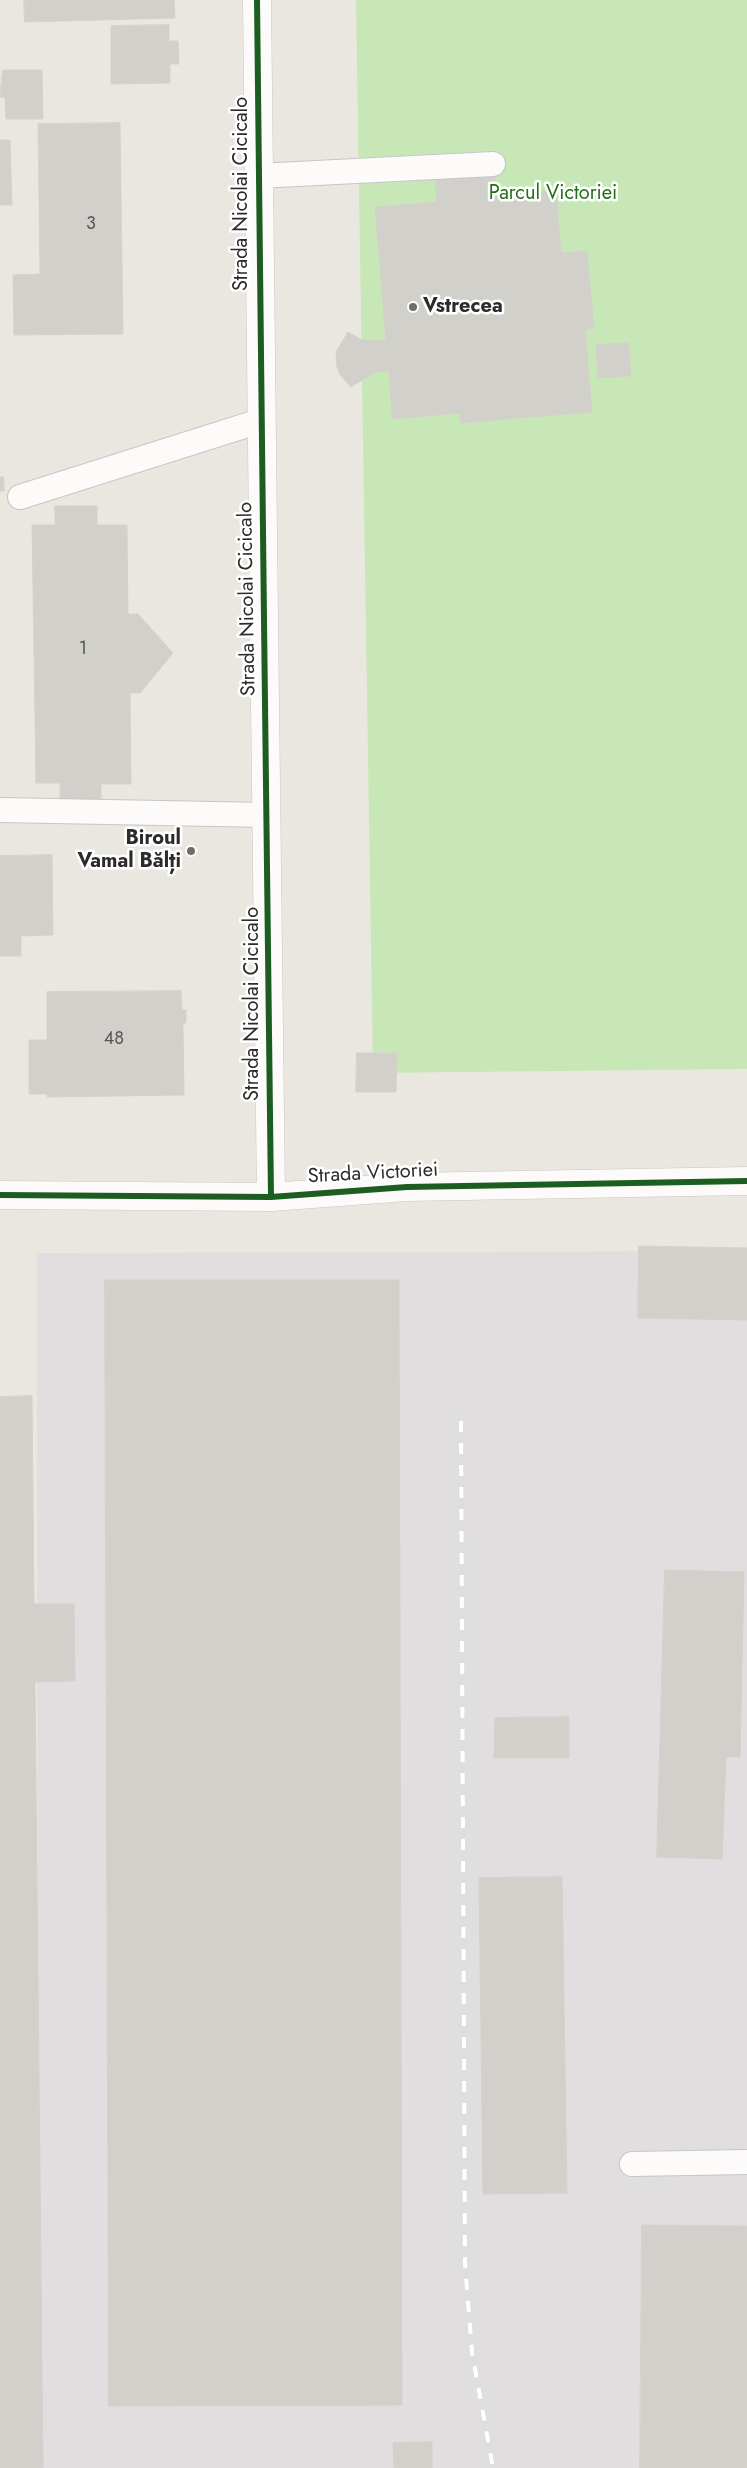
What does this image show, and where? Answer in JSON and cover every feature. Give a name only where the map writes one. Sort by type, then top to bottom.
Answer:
[{"type":"street","name":"Strada Nicolai Cicicalo","points":[[257,0],[260,421],[268,815],[271,1197]]},
{"type":"street","name":"Strada Victoriei","points":[[0,1195],[271,1197],[406,1187],[747,1181]]},
{"type":"lane","points":[[258,176],[493,164]]},
{"type":"lane","points":[[20,497],[260,421]]},
{"type":"lane","points":[[0,810],[268,815]]},
{"type":"lane","points":[[632,2164],[747,2162]]},
{"type":"shaded area","points":[[747,1251],[747,2468],[38,2468],[37,1253]]},
{"type":"green space","name":"Parcul Victoriei","points":[[356,0],[747,0],[747,1069],[373,1073]]},
{"type":"building","points":[[24,0],[174,0],[175,18],[25,22]]},
{"type":"building","points":[[169,25],[169,41],[178,41],[179,64],[170,64],[170,83],[111,84],[111,26]]},
{"type":"building","points":[[3,70],[42,70],[43,119],[6,119],[5,97],[0,97]]},
{"type":"building","points":[[120,123],[123,334],[14,335],[13,275],[40,274],[38,124]]},
{"type":"building","points":[[0,140],[10,140],[12,205],[0,205]]},
{"type":"building","points":[[495,174],[497,195],[556,190],[561,253],[587,251],[594,328],[585,329],[592,412],[460,423],[460,413],[392,419],[389,371],[376,372],[351,387],[341,376],[337,367],[336,352],[348,332],[362,340],[386,341],[375,207],[437,202],[435,179]]},
{"type":"building","points":[[629,343],[631,376],[598,378],[596,345]]},
{"type":"building","points":[[0,477],[4,477],[4,491],[0,491]]},
{"type":"building","points":[[55,506],[97,506],[97,525],[127,525],[128,614],[138,614],[173,653],[140,693],[130,693],[131,784],[101,784],[101,803],[60,803],[60,783],[36,783],[32,525],[55,525]]},
{"type":"building","points":[[52,855],[53,935],[21,936],[21,956],[0,956],[0,856]]},
{"type":"building","points":[[181,991],[182,1010],[186,1010],[186,1023],[183,1023],[184,1095],[47,1097],[47,1094],[29,1094],[29,1040],[47,1040],[47,992]]},
{"type":"building","points":[[357,1053],[397,1053],[396,1092],[356,1092]]},
{"type":"building","points":[[639,1246],[747,1248],[747,1320],[638,1318]]},
{"type":"building","points":[[105,1280],[399,1280],[402,2405],[109,2406]]},
{"type":"building","points":[[32,1396],[34,1604],[74,1604],[75,1681],[35,1682],[43,2468],[0,2468],[0,1397]]},
{"type":"building","points":[[665,1570],[744,1572],[740,1757],[726,1757],[722,1859],[657,1857]]},
{"type":"building","points":[[569,1717],[569,1758],[494,1758],[495,1718]]},
{"type":"building","points":[[562,1877],[567,2193],[483,2194],[479,1878]]},
{"type":"building","points":[[642,2225],[747,2226],[747,2468],[640,2468]]},
{"type":"building","points":[[432,2442],[432,2468],[394,2468],[393,2443]]},
{"type":"railway","points":[[461,1421],[465,2264],[472,2352],[493,2468]]},
{"type":"cycle path","points":[[257,0],[271,1197]]},
{"type":"cycle path","points":[[0,1195],[271,1197],[407,1187],[747,1181]]},
{"type":"place","name":"Vstrecea","points":[[413,307]]},
{"type":"place","name":"Biroul Vamal Bălți","points":[[191,851]]}]
